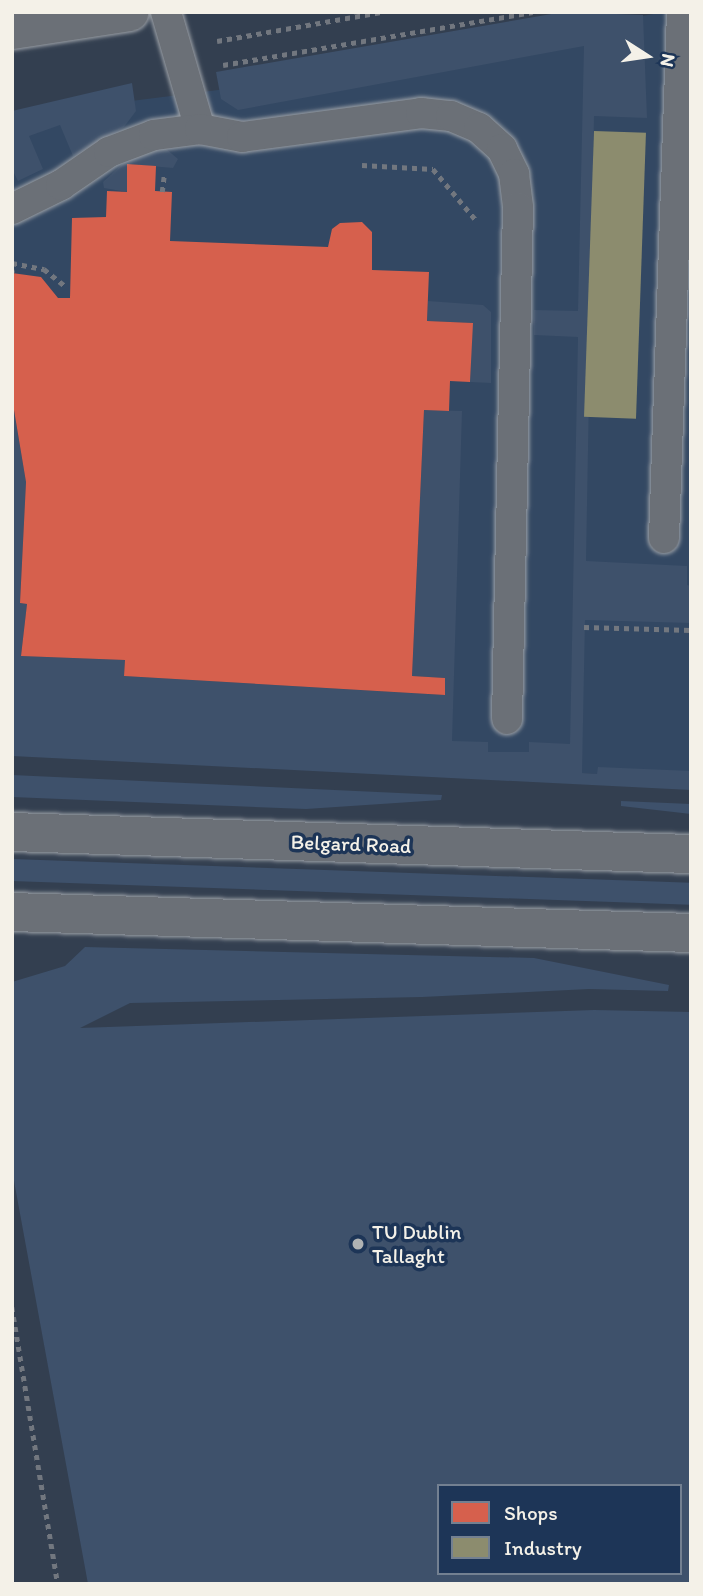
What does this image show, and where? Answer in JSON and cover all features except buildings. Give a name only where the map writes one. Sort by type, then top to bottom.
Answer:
[{"type":"main road","points":[[12,30],[91,15],[130,12]]},
{"type":"main road","name":"Belgard Road","points":[[12,832],[691,854]]},
{"type":"main road","points":[[12,912],[691,933]]},
{"type":"lane","points":[[166,12],[200,129]]},
{"type":"lane","points":[[664,538],[682,12]]},
{"type":"lane","points":[[12,209],[61,185],[109,152],[154,135],[200,129],[242,137],[421,113],[451,116],[479,128],[502,149],[514,174],[518,207],[507,719]]},
{"type":"path","points":[[215,66],[533,12]]},
{"type":"path","points":[[350,165],[433,169],[481,226]]},
{"type":"path","points":[[162,192],[164,173],[173,173]]},
{"type":"path","points":[[12,263],[44,269],[64,285]]},
{"type":"path","points":[[584,627],[691,630]]},
{"type":"path","points":[[12,1307],[58,1584]]},
{"type":"shaded area","points":[[563,12],[643,15],[647,118],[594,116],[586,561],[687,566],[687,585],[691,586],[691,623],[585,620],[582,773],[597,774],[598,767],[691,771],[691,790],[12,756],[12,398],[26,482],[20,603],[27,604],[21,656],[125,660],[124,676],[444,695],[445,678],[412,676],[424,410],[462,411],[452,741],[488,742],[488,752],[529,752],[529,742],[570,744],[578,337],[534,335],[534,310],[578,311],[584,46],[238,110],[221,99],[216,72]]},
{"type":"shaded area","points":[[665,12],[691,12],[691,779],[12,744],[12,129],[60,110],[218,90]]},
{"type":"shaded area","points":[[132,83],[136,111],[124,127],[73,156],[60,125],[29,136],[43,169],[18,181],[12,169],[12,111]]},
{"type":"shaded area","points":[[165,148],[178,159],[173,168],[128,164],[127,192],[104,188],[103,182],[128,159]]},
{"type":"shaded area","points":[[428,301],[483,305],[491,312],[491,383],[470,382],[472,323],[427,321]]},
{"type":"shaded area","points":[[12,775],[442,795],[441,800],[306,809],[12,797]]},
{"type":"shaded area","points":[[621,801],[691,804],[691,814],[621,806]]},
{"type":"shaded area","points":[[12,859],[691,883],[690,905],[12,881]]},
{"type":"shaded area","name":"TU Dublin Tallaght","points":[[85,947],[534,958],[669,985],[668,991],[589,989],[422,997],[130,1003],[80,1028],[594,1010],[691,1012],[691,1584],[88,1584],[12,1170],[12,982],[65,966]]},
{"type":"place","name":"TU Dublin Tallaght","points":[[358,1244]]}]
